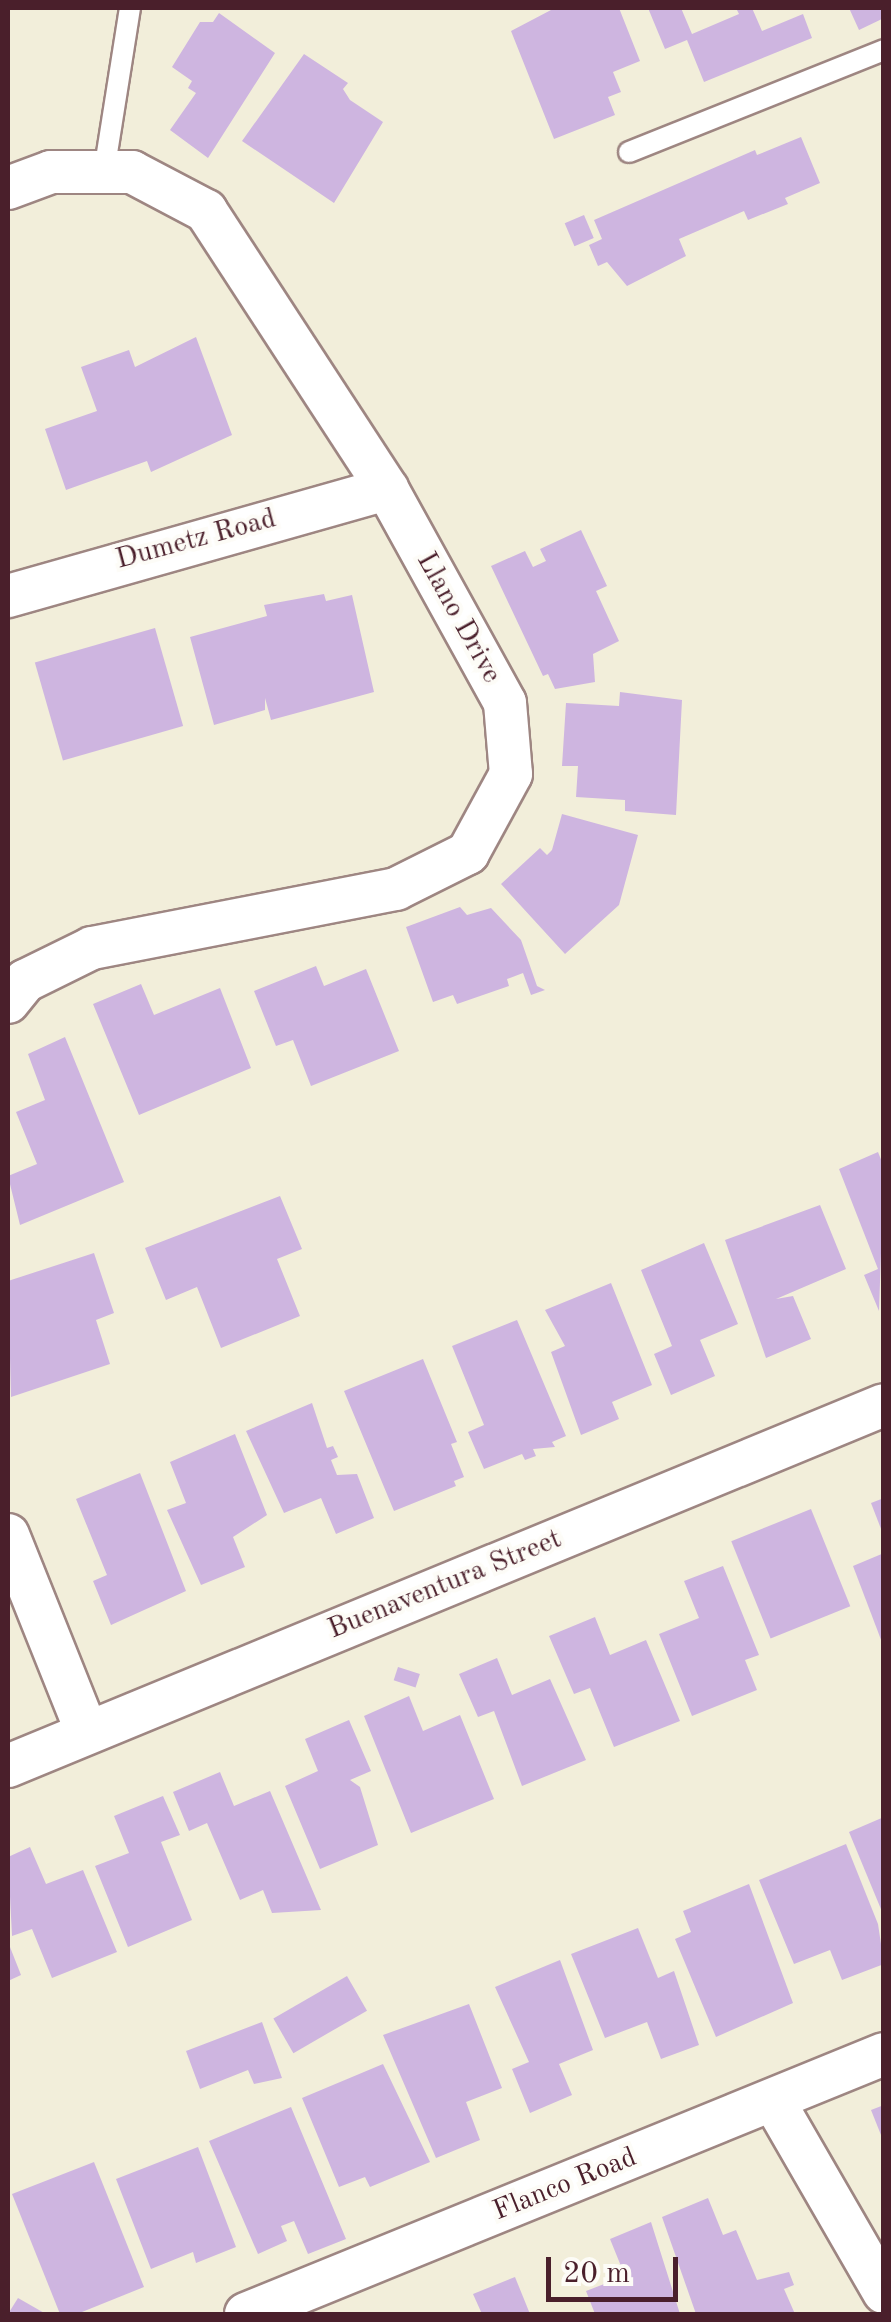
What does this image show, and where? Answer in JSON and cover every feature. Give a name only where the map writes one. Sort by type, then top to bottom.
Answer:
[{"type":"street","name":"Llano Drive","points":[[8,188],[51,172],[132,172],[206,211],[387,489],[504,703],[511,774],[468,852],[396,889],[92,948],[24,981],[8,1002]]},
{"type":"street","name":"Dumetz Road","points":[[8,596],[387,489]]},
{"type":"street","name":"Buenaventura Street","points":[[8,1766],[884,1405]]},
{"type":"street","points":[[8,1535],[87,1732]]},
{"type":"street","name":"Flanco Road","points":[[246,2314],[884,2054]]},
{"type":"street","points":[[774,2100],[884,2292]]},
{"type":"lane","points":[[104,172],[130,8]]},
{"type":"lane","points":[[628,152],[884,50]]},
{"type":"building","points":[[619,8],[640,61],[613,72],[621,92],[608,97],[615,115],[554,139],[511,31],[551,10]]},
{"type":"building","points":[[648,8],[681,8],[692,34],[739,14],[736,8],[752,8],[762,31],[803,14],[812,38],[704,82],[687,40],[665,49]]},
{"type":"building","points":[[849,8],[884,8],[884,18],[859,30]]},
{"type":"building","points":[[219,13],[275,53],[208,158],[170,130],[196,93],[188,88],[192,81],[172,67],[200,22],[213,22]]},
{"type":"building","points":[[304,54],[348,83],[343,89],[350,100],[383,122],[334,203],[242,141]]},
{"type":"building","points":[[801,137],[820,183],[785,198],[788,204],[748,220],[744,211],[679,239],[686,256],[627,286],[607,262],[598,266],[589,245],[602,239],[594,220],[755,150],[757,155]]},
{"type":"building","points":[[584,215],[594,238],[574,246],[565,223]]},
{"type":"building","points":[[196,337],[232,435],[151,472],[147,461],[66,490],[45,429],[97,411],[81,367],[129,350],[135,367]]},
{"type":"building","points":[[581,530],[607,586],[596,591],[619,641],[593,654],[595,682],[555,689],[548,674],[543,676],[491,566],[525,551],[533,567],[546,561],[540,549]]},
{"type":"building","points":[[324,594],[326,601],[352,595],[374,692],[271,720],[265,698],[265,710],[214,725],[190,637],[267,616],[264,605]]},
{"type":"building","points":[[155,628],[183,726],[63,761],[35,662]]},
{"type":"building","points":[[620,692],[682,700],[676,815],[625,811],[625,800],[576,797],[578,766],[562,766],[566,703],[619,706]]},
{"type":"building","points":[[562,814],[638,835],[619,905],[565,954],[501,884],[540,848],[547,855],[552,850]]},
{"type":"building","points":[[460,907],[467,915],[491,908],[521,940],[537,986],[545,990],[531,995],[523,973],[507,979],[509,986],[457,1004],[453,995],[433,1002],[406,927]]},
{"type":"building","points":[[316,966],[324,986],[366,969],[399,1051],[311,1086],[293,1040],[276,1046],[254,991]]},
{"type":"building","points":[[141,984],[154,1015],[220,988],[251,1068],[139,1115],[93,1004]]},
{"type":"building","points":[[65,1037],[124,1182],[20,1225],[8,1176],[37,1164],[16,1112],[45,1100],[28,1054]]},
{"type":"building","points":[[878,1152],[884,1167],[879,1311],[864,1275],[878,1269],[839,1169]]},
{"type":"building","points":[[280,1196],[302,1249],[277,1259],[300,1316],[221,1348],[197,1287],[166,1300],[145,1248]]},
{"type":"building","points":[[820,1205],[846,1269],[776,1299],[793,1296],[811,1339],[766,1358],[725,1240]]},
{"type":"building","points":[[704,1243],[738,1324],[700,1340],[715,1376],[671,1395],[654,1354],[672,1346],[641,1270]]},
{"type":"building","points":[[94,1253],[114,1313],[96,1320],[110,1364],[11,1397],[8,1281]]},
{"type":"building","points":[[611,1283],[652,1385],[612,1402],[619,1419],[581,1435],[551,1352],[565,1346],[545,1310]]},
{"type":"building","points":[[517,1320],[566,1436],[552,1442],[555,1447],[533,1449],[536,1456],[525,1460],[522,1454],[484,1469],[468,1432],[484,1425],[452,1346]]},
{"type":"building","points":[[423,1359],[457,1442],[451,1444],[464,1477],[454,1481],[456,1486],[394,1511],[344,1391]]},
{"type":"building","points":[[312,1403],[327,1448],[333,1446],[338,1457],[331,1460],[337,1475],[357,1474],[374,1518],[336,1534],[321,1498],[284,1513],[246,1431]]},
{"type":"building","points":[[235,1434],[267,1515],[233,1537],[245,1567],[201,1585],[167,1510],[186,1503],[170,1462]]},
{"type":"building","points":[[140,1473],[186,1591],[111,1625],[93,1581],[107,1575],[76,1499]]},
{"type":"building","points":[[884,1498],[884,1534],[883,1534],[871,1503]]},
{"type":"building","points":[[811,1509],[850,1606],[771,1639],[731,1541]]},
{"type":"building","points":[[884,1553],[884,1645],[883,1645],[853,1566]]},
{"type":"building","points":[[723,1566],[759,1655],[745,1660],[757,1690],[692,1716],[659,1634],[699,1618],[684,1581]]},
{"type":"building","points":[[595,1617],[610,1655],[646,1640],[680,1721],[614,1747],[590,1688],[574,1694],[549,1636]]},
{"type":"building","points":[[497,1658],[512,1695],[550,1679],[586,1760],[522,1786],[494,1711],[478,1717],[459,1674]]},
{"type":"building","points":[[398,1667],[420,1674],[416,1687],[394,1680]]},
{"type":"building","points":[[409,1696],[423,1731],[460,1715],[494,1799],[411,1833],[364,1716]]},
{"type":"building","points":[[349,1720],[371,1771],[350,1780],[360,1787],[378,1845],[320,1869],[285,1786],[318,1771],[305,1739]]},
{"type":"building","points":[[220,1772],[234,1806],[270,1791],[321,1910],[272,1913],[263,1890],[240,1900],[207,1823],[189,1831],[173,1792]]},
{"type":"building","points":[[163,1796],[180,1835],[161,1842],[192,1920],[128,1947],[95,1866],[129,1853],[114,1816]]},
{"type":"building","points":[[884,1817],[884,1914],[883,1914],[849,1832]]},
{"type":"building","points":[[846,1844],[878,1924],[884,1964],[842,1980],[830,1950],[794,1964],[759,1880]]},
{"type":"building","points":[[30,1847],[46,1884],[83,1870],[117,1952],[52,1978],[32,1929],[12,1936],[8,1857]]},
{"type":"building","points":[[749,1884],[793,2003],[716,2037],[675,1939],[691,1932],[683,1911]]},
{"type":"building","points":[[638,1928],[658,1978],[674,1971],[699,2045],[661,2059],[647,2022],[605,2038],[571,1954]]},
{"type":"building","points":[[8,1942],[21,1975],[8,1981]]},
{"type":"building","points":[[560,1960],[593,2050],[559,2064],[572,2095],[530,2113],[512,2069],[529,2062],[495,1987]]},
{"type":"building","points":[[347,1976],[367,2011],[293,2053],[273,2018]]},
{"type":"building","points":[[469,2004],[502,2088],[466,2102],[480,2140],[436,2158],[383,2035]]},
{"type":"building","points":[[262,2022],[282,2078],[254,2084],[248,2070],[200,2089],[186,2051]]},
{"type":"building","points":[[383,2064],[430,2162],[370,2187],[365,2177],[339,2187],[302,2098]]},
{"type":"building","points":[[884,2105],[884,2140],[883,2140],[871,2110]]},
{"type":"building","points":[[291,2107],[346,2239],[308,2254],[294,2221],[281,2226],[287,2241],[258,2254],[209,2141]]},
{"type":"building","points":[[198,2147],[236,2247],[196,2263],[193,2252],[151,2269],[116,2179]]},
{"type":"building","points":[[94,2162],[144,2287],[77,2314],[60,2314],[12,2194]]},
{"type":"building","points":[[708,2198],[723,2235],[736,2230],[757,2280],[789,2272],[794,2285],[784,2289],[795,2314],[696,2314],[662,2217]]},
{"type":"building","points":[[651,2222],[680,2314],[595,2314],[586,2291],[625,2276],[610,2239]]},
{"type":"building","points":[[515,2277],[530,2314],[482,2314],[473,2294]]},
{"type":"building","points":[[18,2298],[46,2314],[8,2314]]}]
